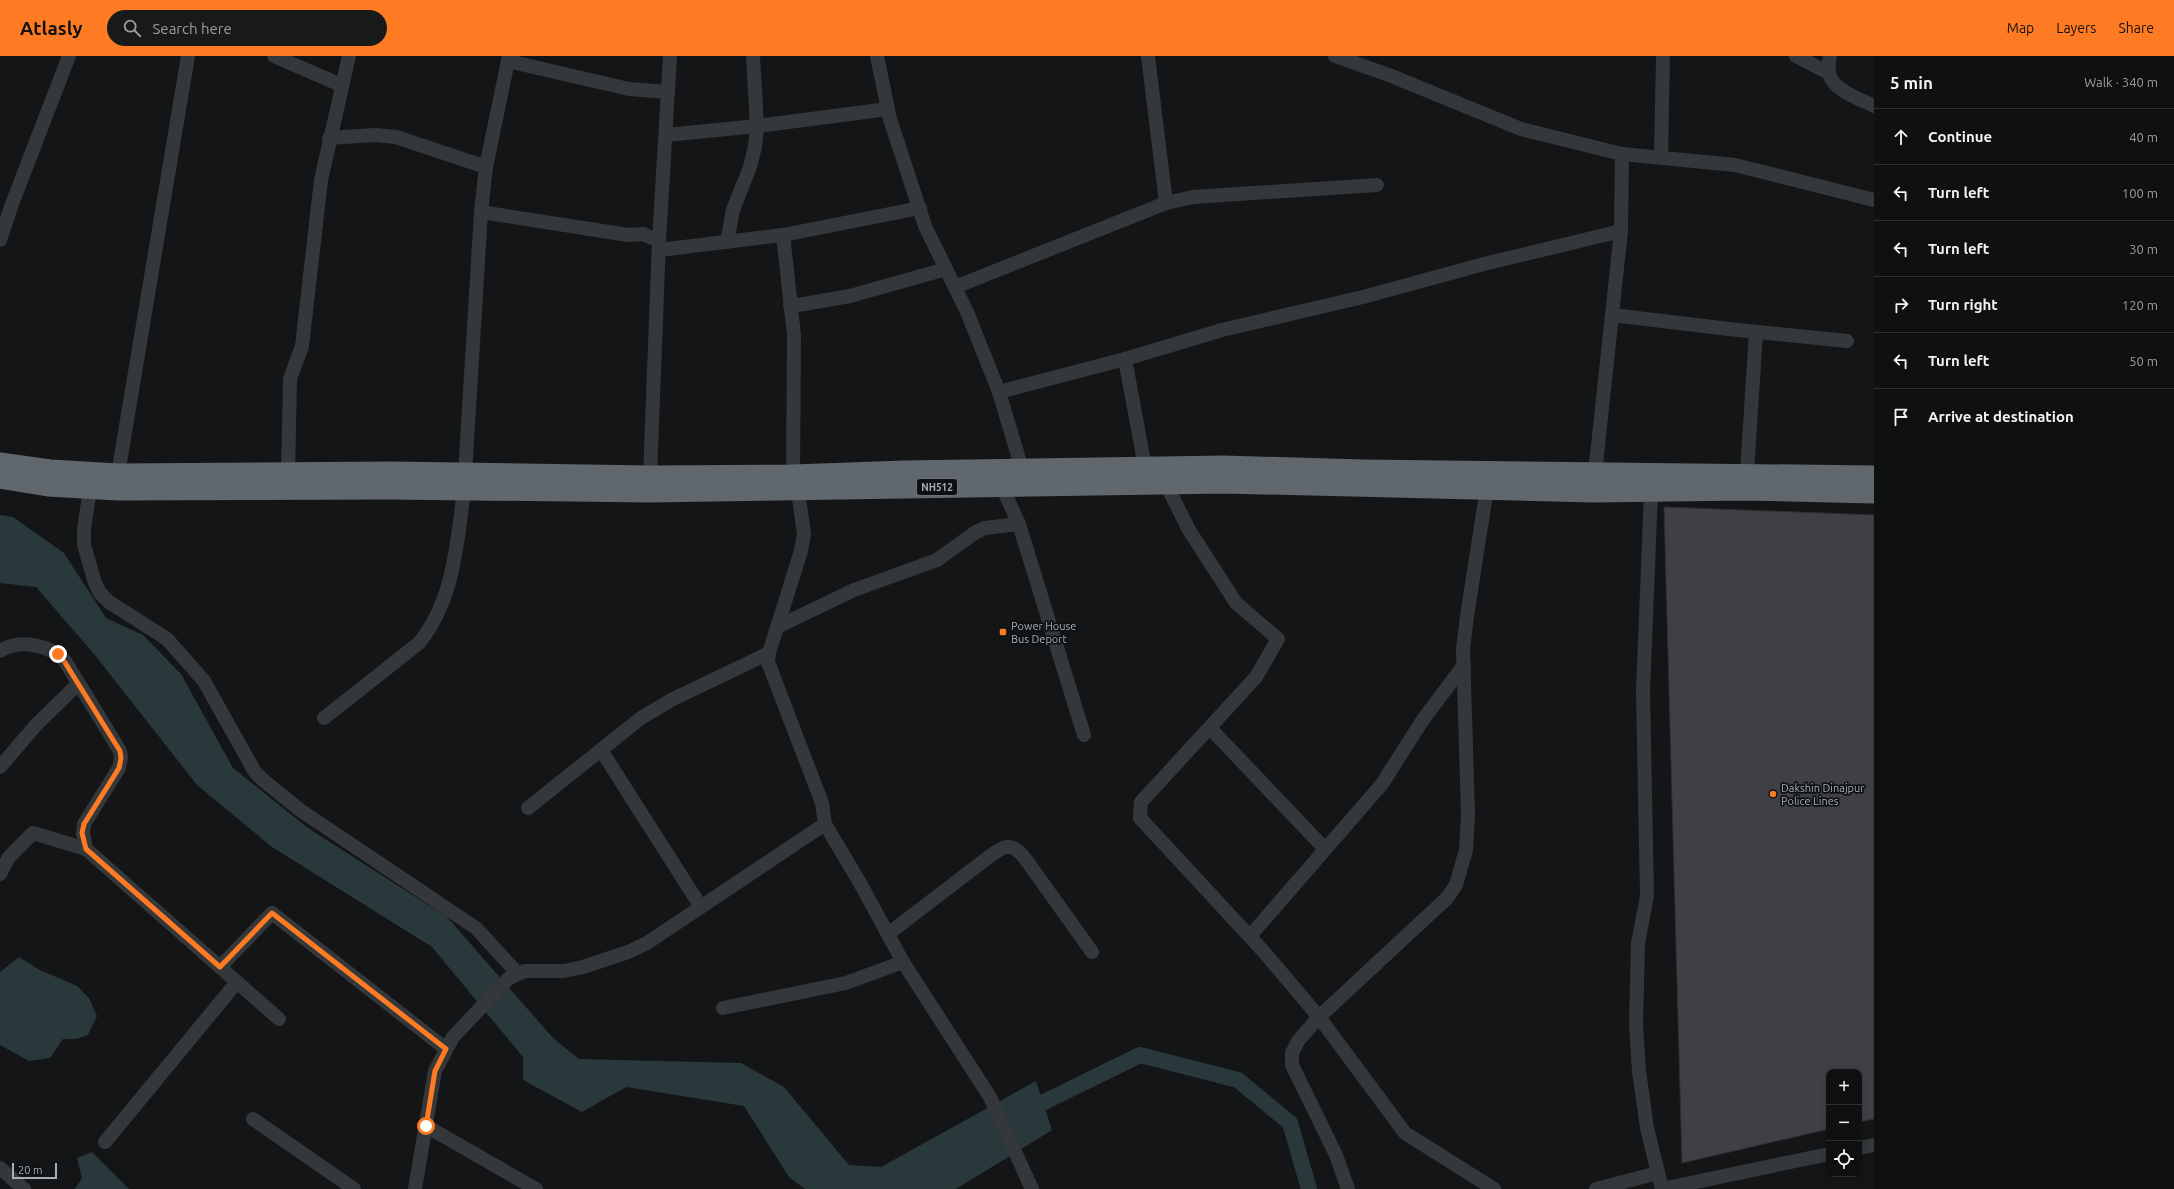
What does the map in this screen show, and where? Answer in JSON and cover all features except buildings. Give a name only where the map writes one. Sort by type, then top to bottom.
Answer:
[{"type":"highway","name":"NH512","points":[[0,463],[50,470],[118,474],[288,473],[650,492],[1022,469],[1145,467],[1167,475],[1487,488],[1651,492],[1747,490],[1874,493]]},
{"type":"highway","name":"NH512","points":[[0,478],[48,486],[90,490],[464,482],[650,476],[796,483],[1002,486],[1167,475],[1224,466],[1295,469],[1595,473],[1747,473],[1874,476]]},
{"type":"street","points":[[0,240],[12,204],[69,56]]},
{"type":"street","points":[[118,474],[188,56]]},
{"type":"street","points":[[274,56],[341,85]]},
{"type":"street","points":[[288,473],[290,379],[302,346],[321,180],[341,85],[349,56]]},
{"type":"street","points":[[650,476],[659,246],[670,56]]},
{"type":"street","points":[[727,242],[733,210],[750,167],[755,147],[757,126],[753,56]]},
{"type":"street","points":[[877,56],[888,109],[925,226],[955,288],[999,392],[1022,469]]},
{"type":"street","points":[[1148,56],[1166,203]]},
{"type":"street","points":[[1335,56],[1389,75],[1521,129],[1622,154],[1661,156],[1734,166],[1874,200]]},
{"type":"street","points":[[1661,156],[1663,56]]},
{"type":"street","points":[[1796,56],[1829,73]]},
{"type":"street","points":[[1830,56],[1829,73],[1832,80],[1838,87],[1874,106]]},
{"type":"street","points":[[324,718],[420,643],[430,629],[449,586],[455,559],[464,482],[481,212],[486,167],[509,58],[630,89],[668,92]]},
{"type":"street","points":[[666,135],[757,126],[888,109]]},
{"type":"street","points":[[330,138],[375,135],[396,137],[486,167]]},
{"type":"street","points":[[1595,473],[1621,231],[1622,154]]},
{"type":"street","points":[[955,288],[1100,228],[1166,203],[1193,198],[1377,185]]},
{"type":"street","points":[[481,212],[628,235],[643,234],[659,246],[727,242],[783,235],[920,208]]},
{"type":"street","points":[[999,392],[1125,359],[1222,330],[1363,297],[1484,264],[1621,231]]},
{"type":"street","points":[[783,235],[794,335],[796,483],[804,534],[801,551],[769,653],[768,662],[822,803],[825,824],[903,962],[990,1098],[1032,1188]]},
{"type":"street","points":[[790,305],[798,306],[850,296],[946,268]]},
{"type":"street","points":[[1612,315],[1847,341]]},
{"type":"street","points":[[1747,473],[1756,332]]},
{"type":"street","points":[[1125,359],[1145,467]]},
{"type":"street","points":[[1167,475],[1189,530],[1236,603],[1278,639],[1256,677],[1141,802],[1140,818],[1250,936],[1319,1017],[1404,1133],[1494,1189]]},
{"type":"street","points":[[1002,486],[1019,524],[1084,734]]},
{"type":"street","points":[[1348,1189],[1336,1155],[1292,1065],[1292,1053],[1298,1041],[1319,1017],[1447,898],[1456,885],[1466,850],[1468,815],[1464,665],[1467,616],[1487,488]]},
{"type":"street","points":[[90,490],[84,529],[84,545],[95,583],[100,593],[109,602],[167,639],[204,681],[213,694],[243,752],[263,780],[326,827],[476,928],[513,977]]},
{"type":"street","points":[[1651,492],[1643,691],[1647,896],[1638,943],[1636,1026],[1639,1071],[1647,1128],[1662,1189],[1826,1155]]},
{"type":"street","points":[[777,627],[854,590],[938,560],[980,530],[1019,524]]},
{"type":"street","points":[[0,651],[15,644],[47,649],[58,654],[64,661],[120,751],[121,758],[119,768],[84,824],[82,833],[86,849]]},
{"type":"street","points":[[528,808],[641,718],[673,699],[769,653]]},
{"type":"street","points":[[1250,936],[1382,784],[1422,721],[1464,665]]},
{"type":"street","points":[[0,768],[36,725],[78,684]]},
{"type":"street","points":[[1210,728],[1325,849]]},
{"type":"street","points":[[601,750],[701,907]]},
{"type":"street","points":[[415,1189],[435,1071],[453,1036],[513,977],[525,971],[564,971],[628,952],[647,943],[825,824]]},
{"type":"street","points":[[0,874],[9,857],[33,833],[86,849],[279,1019]]},
{"type":"street","points":[[888,934],[1000,848],[1008,846],[1016,848],[1024,857],[1092,952]]},
{"type":"street","points":[[220,967],[272,913],[446,1049]]},
{"type":"street","points":[[723,1008],[846,983],[903,962]]},
{"type":"street","points":[[105,1142],[237,982]]},
{"type":"street","points":[[252,1119],[354,1189]]},
{"type":"street","points":[[426,1126],[536,1189]]},
{"type":"street","points":[[1862,1147],[1874,1145]]},
{"type":"street","points":[[0,1168],[24,1189]]},
{"type":"street","points":[[1596,1189],[1658,1173]]},
{"type":"shaded area","points":[[0,515],[13,517],[64,553],[106,618],[143,635],[181,674],[233,768],[308,828],[447,917],[553,1038],[579,1059],[741,1063],[784,1087],[849,1165],[881,1167],[1036,1081],[1052,1130],[956,1189],[805,1189],[789,1177],[744,1106],[626,1087],[582,1112],[523,1080],[523,1057],[432,947],[272,847],[197,785],[94,654],[36,587],[0,583]]},
{"type":"shaded area","points":[[19,957],[40,970],[77,986],[89,998],[97,1016],[88,1035],[76,1039],[63,1039],[50,1058],[29,1061],[0,1045],[0,972]]},
{"type":"shaded area","points":[[92,1152],[129,1189],[75,1189],[82,1178],[77,1158]]},
{"type":"waterway","points":[[1025,1114],[1038,1105],[1140,1055],[1238,1080],[1290,1123],[1309,1189]]},
{"type":"place","name":"Power House Bus Deport","points":[[1003,632]]},
{"type":"place","name":"Dakshin Dinajpur Police Lines","points":[[1773,794]]},
{"type":"route","points":[[58,654],[64,661],[120,751],[121,758],[119,768],[84,824],[82,833],[86,849],[220,967],[272,913],[446,1049],[435,1071],[426,1126]]}]
